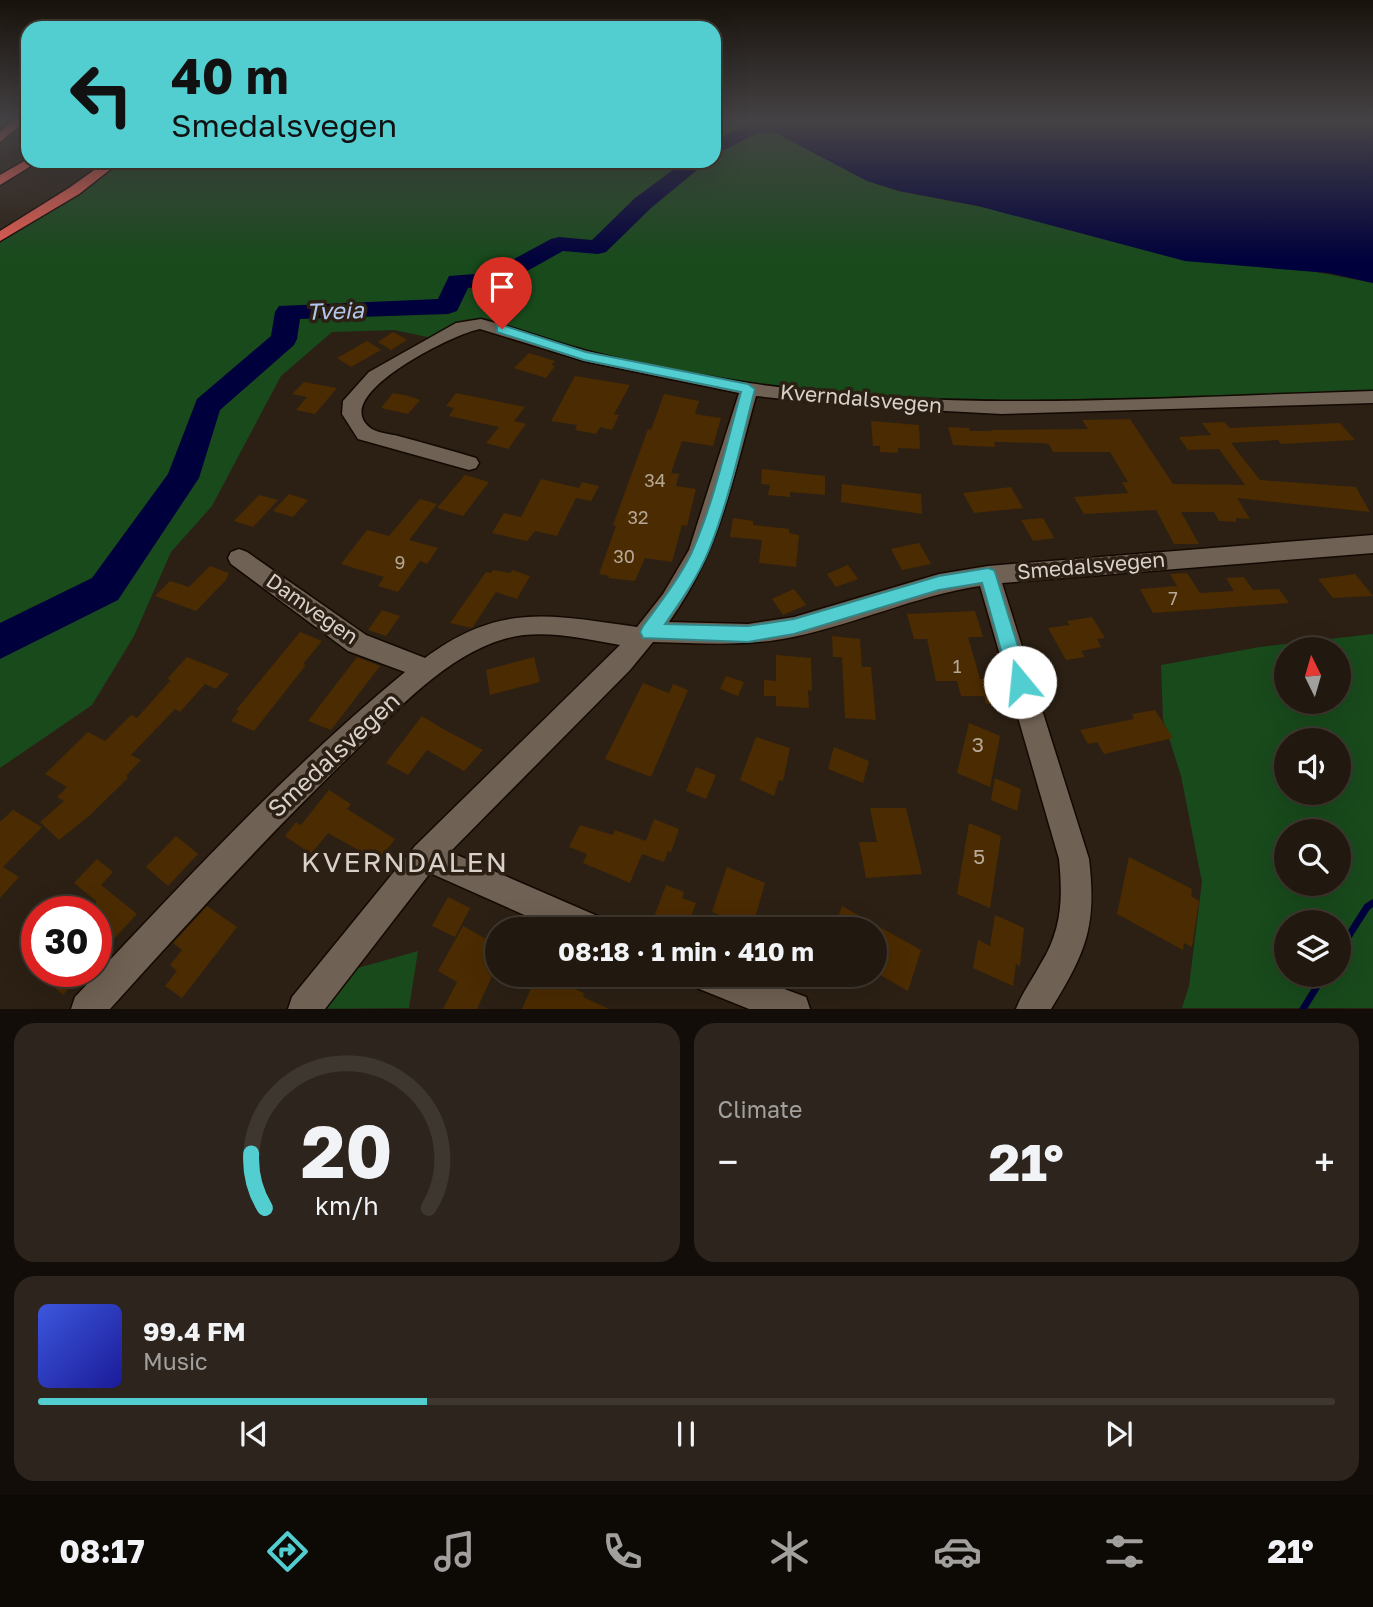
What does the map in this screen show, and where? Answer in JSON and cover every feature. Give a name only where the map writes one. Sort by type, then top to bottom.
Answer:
[{"type":"highway","points":[[0,181],[21,168]]},
{"type":"highway","points":[[0,237],[105,168]]},
{"type":"street","name":"Kverndalsvegen","points":[[470,463],[365,434],[351,414],[352,401],[375,376],[462,327],[481,324],[584,356],[748,389],[900,404],[1002,408],[1373,397]]},
{"type":"street","points":[[304,1009],[359,935],[425,856],[646,635],[685,582],[700,552],[715,510],[748,389]]},
{"type":"street","name":"Smedalsvegen","points":[[87,1009],[274,810],[392,698],[428,670],[486,635],[530,624],[646,635],[748,634],[794,627],[939,583],[988,575],[1373,544]]},
{"type":"street","name":"Damvegen","points":[[239,558],[358,643],[428,670]]},
{"type":"street","points":[[988,575],[1074,859],[1077,888],[1076,919],[1061,961],[1032,1009]]},
{"type":"street","points":[[425,856],[564,917]]},
{"type":"street","points":[[735,987],[794,1009]]},
{"type":"green space","points":[[110,168],[842,168],[867,181],[899,191],[1373,283],[1373,401],[1232,408],[1139,406],[1044,410],[858,407],[656,377],[557,344],[478,330],[432,338],[394,330],[332,332],[281,376],[212,506],[171,552],[134,636],[92,705],[0,768],[0,240]]},
{"type":"green space","points":[[1373,634],[1373,1008],[1182,1008],[1189,986],[1202,882],[1181,776],[1163,719],[1161,665],[1274,645],[1274,714],[1351,714],[1351,637],[1347,637]]},
{"type":"green space","points":[[418,951],[409,1008],[298,1009],[319,979]]},
{"type":"shaded area","points":[[842,168],[1373,168],[1373,283],[1328,273],[1185,261],[978,206],[899,191],[867,181]]},
{"type":"building","points":[[393,332],[407,340],[391,350],[378,342]]},
{"type":"building","points":[[367,341],[381,350],[351,367],[337,358]]},
{"type":"building","points":[[529,353],[555,361],[551,365],[555,366],[546,378],[514,368]]},
{"type":"building","points":[[575,376],[630,385],[614,414],[619,415],[612,430],[600,427],[596,434],[575,430],[577,425],[551,421]]},
{"type":"building","points":[[304,382],[337,388],[315,414],[296,410],[307,397],[292,394]]},
{"type":"building","points":[[393,393],[420,400],[408,414],[381,408]]},
{"type":"building","points":[[456,393],[525,407],[514,421],[526,424],[508,449],[486,443],[499,427],[449,416],[454,408],[446,406]]},
{"type":"building","points":[[664,394],[699,401],[695,414],[721,418],[713,446],[682,441],[671,473],[679,474],[676,486],[696,489],[687,526],[682,525],[672,562],[645,558],[635,581],[608,578],[609,576],[599,574],[616,526],[613,525],[648,429],[651,430]]},
{"type":"building","points":[[1130,419],[1173,484],[1245,485],[1219,449],[1188,450],[1179,437],[1211,435],[1202,423],[1224,422],[1230,428],[1340,423],[1355,440],[1281,444],[1278,440],[1231,443],[1260,480],[1356,487],[1370,512],[1237,498],[1250,519],[1219,521],[1214,512],[1181,512],[1199,544],[1174,544],[1156,510],[1084,514],[1074,497],[1128,493],[1122,482],[1128,482],[1110,452],[1053,452],[1049,444],[1040,443],[994,442],[995,447],[953,445],[948,427],[990,431],[991,434],[991,430],[1088,429],[1082,420]]},
{"type":"building","points":[[871,421],[919,425],[920,449],[898,448],[898,453],[880,452],[880,446],[873,446]]},
{"type":"building","points":[[762,469],[825,476],[825,495],[790,492],[790,497],[768,495],[770,485],[761,484]]},
{"type":"building","points":[[465,475],[489,482],[463,516],[437,508]]},
{"type":"building","points":[[541,479],[579,488],[582,482],[599,486],[591,501],[576,498],[557,536],[535,531],[527,541],[492,533],[504,513],[521,517]]},
{"type":"building","points":[[842,484],[921,494],[922,514],[841,502]]},
{"type":"building","points":[[1011,487],[1023,508],[974,513],[963,493]]},
{"type":"building","points":[[289,494],[308,500],[293,517],[273,511]]},
{"type":"building","points":[[259,495],[278,500],[253,527],[234,521]]},
{"type":"building","points":[[420,499],[437,504],[409,540],[438,548],[427,564],[420,561],[398,592],[378,586],[384,577],[341,564],[367,530],[389,536]]},
{"type":"building","points":[[733,518],[753,521],[753,525],[789,529],[789,533],[799,535],[796,567],[759,563],[762,540],[730,537]]},
{"type":"building","points":[[1043,518],[1054,538],[1033,541],[1021,520]]},
{"type":"building","points":[[919,543],[931,564],[902,570],[891,549]]},
{"type":"building","points":[[848,565],[858,579],[836,587],[827,574]]},
{"type":"building","points":[[210,566],[229,573],[226,580],[196,611],[155,596],[170,581],[189,587]]},
{"type":"building","points":[[493,570],[511,573],[512,570],[530,576],[517,599],[496,592],[472,628],[450,623],[486,572],[491,573]]},
{"type":"building","points":[[1187,573],[1200,593],[1234,591],[1226,578],[1244,577],[1253,590],[1279,589],[1289,603],[1153,613],[1140,589],[1177,586],[1170,574]]},
{"type":"building","points":[[1355,574],[1373,596],[1333,598],[1318,579]]},
{"type":"building","points":[[794,589],[806,605],[783,615],[772,599]]},
{"type":"building","points":[[382,610],[400,616],[386,636],[368,630]]},
{"type":"building","points":[[975,611],[983,637],[968,637],[980,679],[1002,679],[1010,704],[986,704],[984,696],[961,696],[957,681],[936,681],[927,639],[914,639],[907,614]]},
{"type":"building","points":[[1092,617],[1105,638],[1097,639],[1101,647],[1081,651],[1085,657],[1066,660],[1048,628],[1070,625],[1067,621]]},
{"type":"building","points":[[300,632],[322,641],[303,664],[306,665],[254,731],[231,721],[239,711],[236,710]]},
{"type":"building","points":[[832,636],[860,639],[862,667],[871,667],[876,720],[845,718],[842,657],[833,657]]},
{"type":"building","points":[[776,655],[811,658],[812,691],[808,690],[809,708],[776,706],[776,696],[764,696],[764,680],[776,681]]},
{"type":"building","points":[[187,657],[229,674],[216,689],[205,684],[180,712],[175,709],[131,755],[141,760],[126,776],[128,778],[89,816],[59,840],[40,822],[64,801],[57,797],[67,787],[45,774],[88,732],[105,741],[131,715],[137,718],[171,680],[167,679]]},
{"type":"building","points":[[357,657],[380,666],[331,730],[308,721]]},
{"type":"building","points":[[534,657],[540,682],[490,695],[486,670]]},
{"type":"building","points":[[726,676],[744,682],[738,696],[720,689]]},
{"type":"building","points":[[643,683],[669,693],[673,684],[688,690],[651,777],[605,759]]},
{"type":"building","points":[[1155,710],[1173,738],[1104,754],[1097,742],[1088,744],[1080,730],[1134,719],[1132,714]]},
{"type":"building","points":[[422,716],[483,750],[464,771],[427,750],[408,775],[386,763]]},
{"type":"building","points":[[969,723],[1000,736],[990,787],[957,773]]},
{"type":"building","points":[[756,737],[790,748],[783,781],[779,780],[774,796],[740,780]]},
{"type":"building","points":[[834,747],[869,761],[863,783],[828,769]]},
{"type":"building","points":[[696,767],[716,775],[706,799],[686,791]]},
{"type":"building","points":[[995,778],[1021,789],[1017,811],[991,800]]},
{"type":"building","points":[[329,790],[351,804],[347,809],[395,839],[378,861],[328,833],[311,854],[285,836],[296,822],[301,825]]},
{"type":"building","points":[[870,808],[906,808],[922,874],[866,878],[859,842],[877,842]]},
{"type":"building","points":[[13,810],[42,827],[3,867],[19,877],[0,898],[0,822]]},
{"type":"building","points":[[654,819],[679,829],[671,852],[668,851],[664,862],[642,854],[630,883],[583,863],[587,854],[569,847],[580,825],[613,835],[615,830],[646,841]]},
{"type":"building","points":[[969,823],[1001,836],[990,908],[957,894]]},
{"type":"building","points":[[176,836],[198,854],[168,886],[146,867]]},
{"type":"building","points":[[1129,857],[1192,889],[1191,896],[1199,901],[1192,947],[1184,943],[1183,950],[1117,914]]},
{"type":"building","points":[[97,859],[113,872],[101,885],[137,914],[112,941],[112,896],[90,896],[74,883]]},
{"type":"building","points":[[727,867],[765,883],[755,917],[724,917],[712,912]]},
{"type":"building","points":[[666,885],[684,892],[682,898],[696,903],[691,917],[654,917]]},
{"type":"building","points":[[448,897],[470,908],[455,937],[432,926]]},
{"type":"building","points":[[207,906],[237,927],[182,998],[165,986],[177,971],[170,965],[182,950],[173,943]]},
{"type":"building","points":[[842,906],[862,917],[838,917]]},
{"type":"building","points":[[995,915],[1024,928],[1020,966],[1016,964],[1013,986],[973,968],[978,940],[990,946]]},
{"type":"building","points":[[463,926],[485,938],[487,987],[477,1009],[443,1009],[457,982],[438,971]]},
{"type":"building","points":[[887,931],[921,950],[908,991],[887,979]]},
{"type":"building","points":[[55,987],[70,987],[63,995]]},
{"type":"building","points":[[532,987],[571,987],[584,993],[583,997],[609,1009],[522,1009]]},
{"type":"waterway","name":"Tveia","points":[[0,642],[105,589],[183,478],[207,406],[284,339],[288,312],[448,306],[458,281],[493,280],[559,244],[598,247],[643,203],[689,168]]},
{"type":"waterway","points":[[1351,932],[1367,907],[1373,903]]},
{"type":"waterway","points":[[1303,1009],[1317,987]]},
{"type":"district","name":"KVERNDALEN","points":[[405,862]]},
{"type":"route","points":[[502,329],[584,356],[748,389],[715,510],[700,552],[685,582],[649,632],[748,634],[794,627],[939,583],[988,575],[1020,682]]}]
